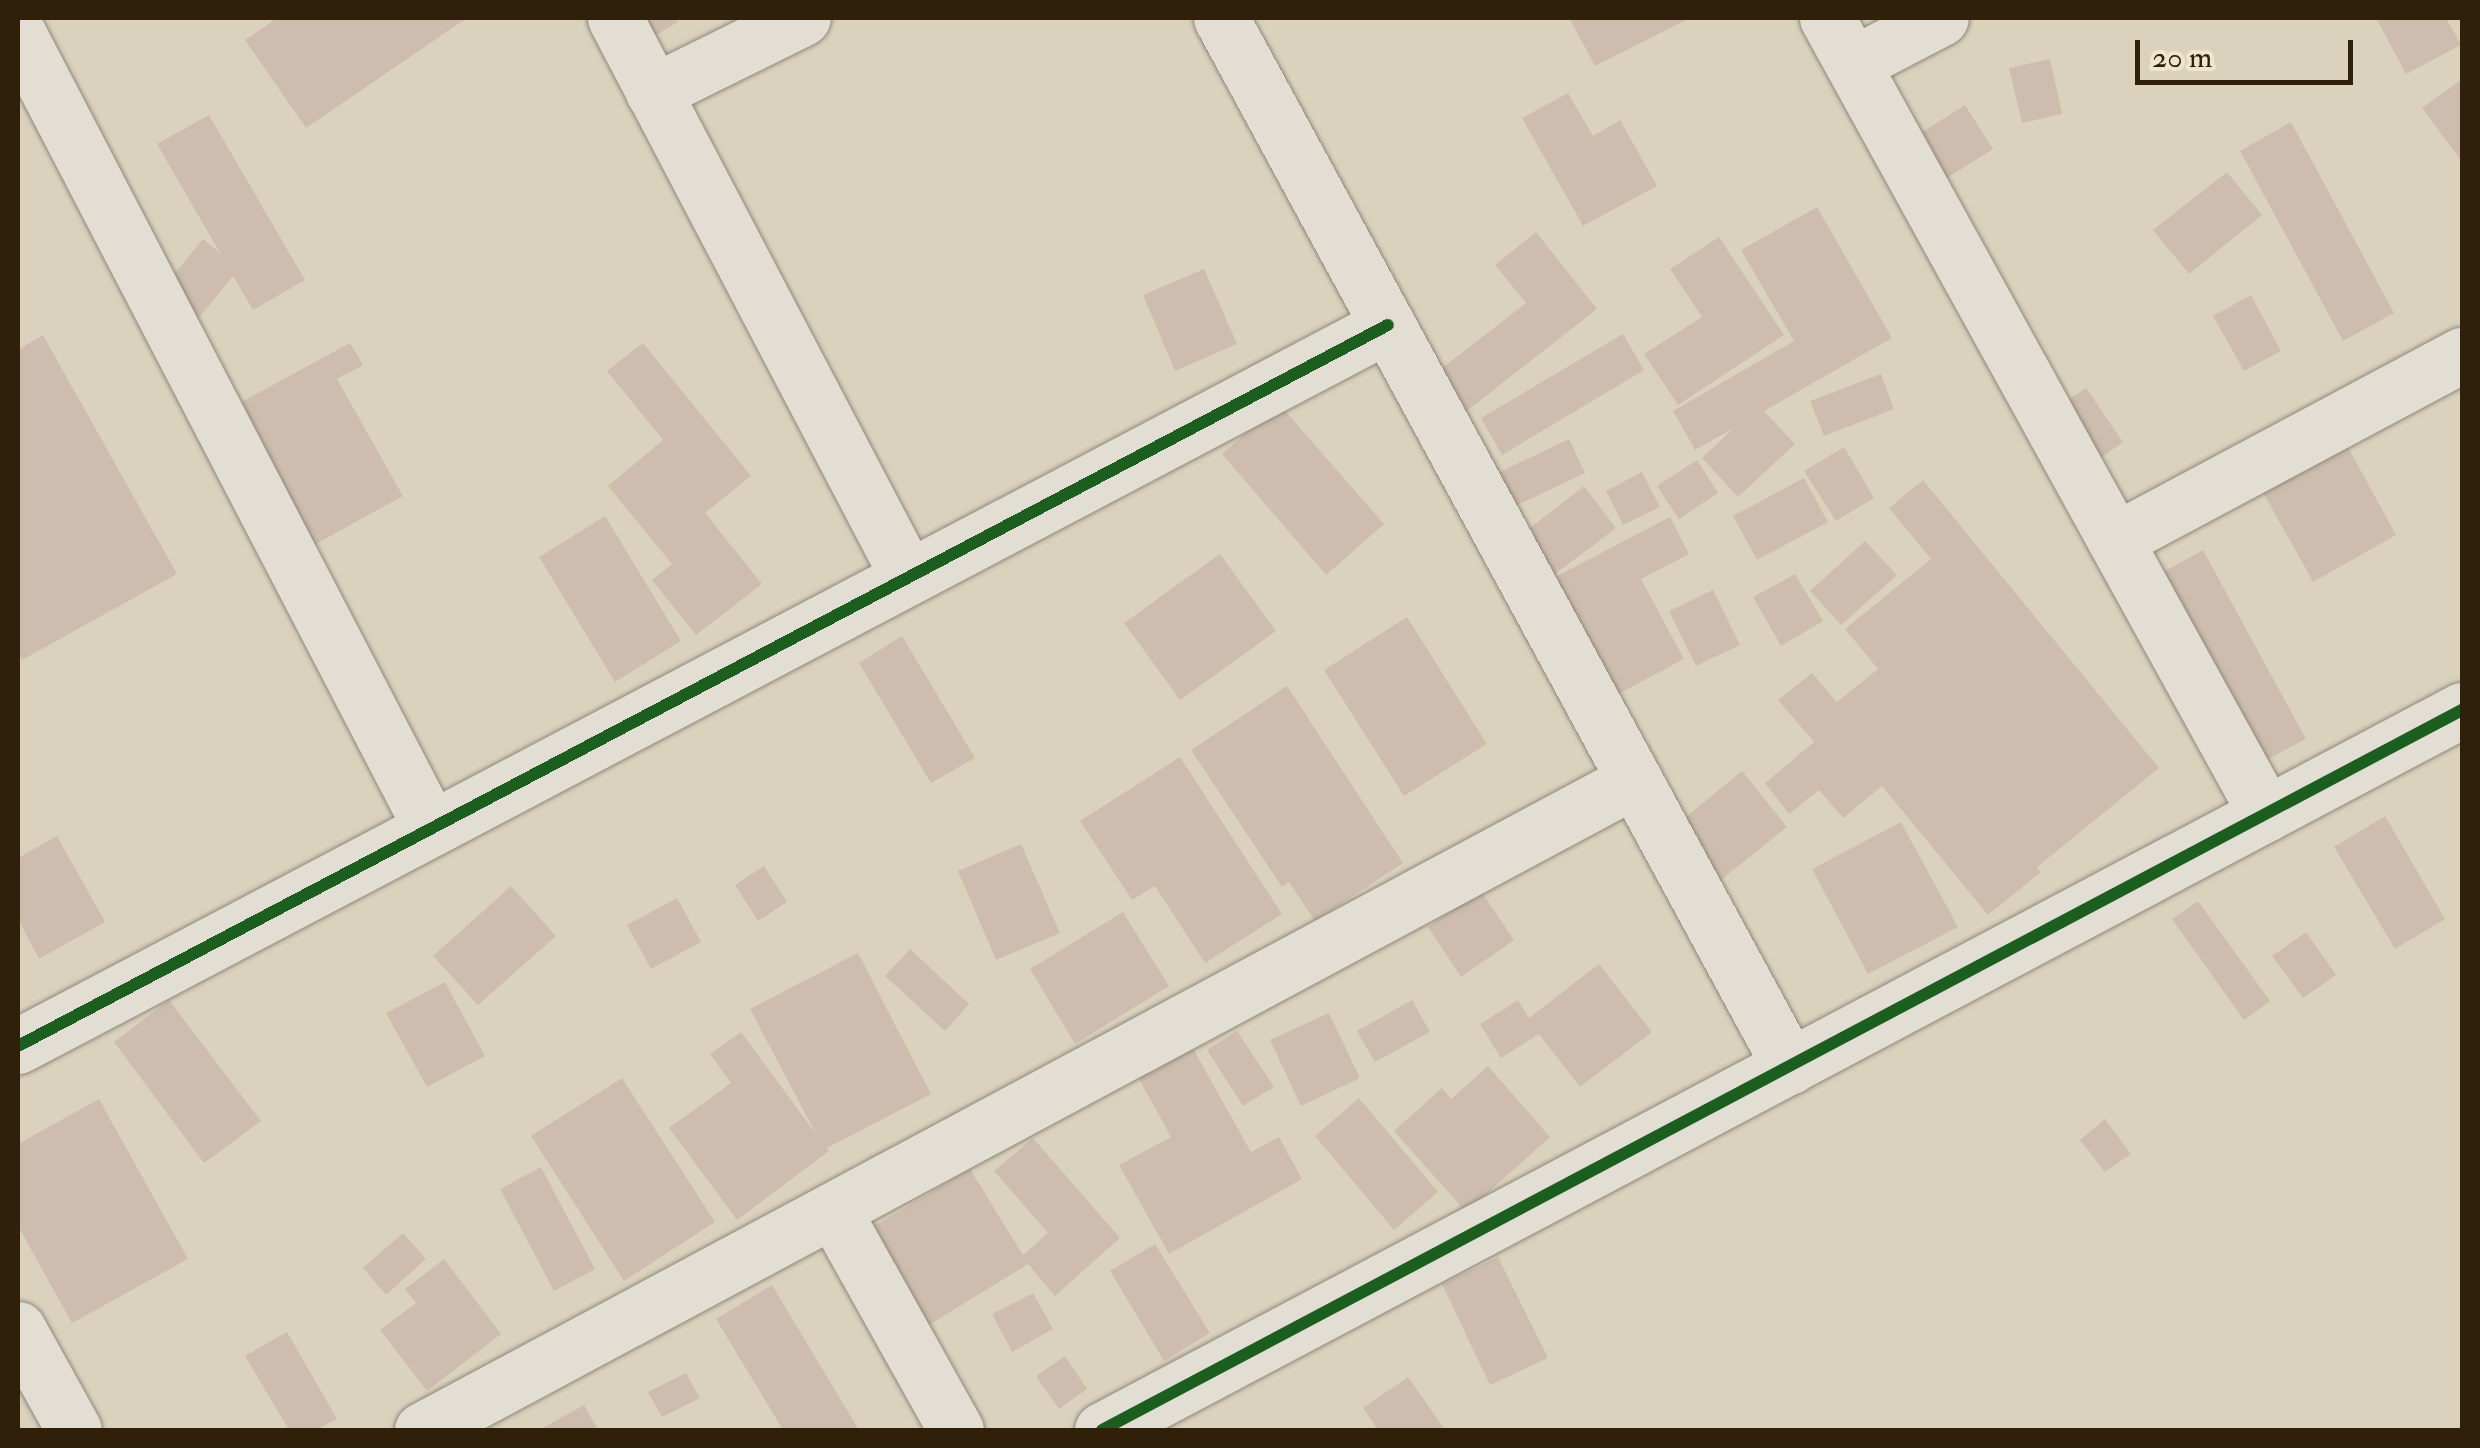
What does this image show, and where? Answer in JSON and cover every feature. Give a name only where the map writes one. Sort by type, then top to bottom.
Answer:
[{"type":"street","points":[[614,18],[908,577]]},
{"type":"street","points":[[653,92],[804,18]]},
{"type":"street","points":[[1221,18],[1790,1067]]},
{"type":"street","points":[[1942,18],[1840,41],[2266,814]]},
{"type":"street","points":[[18,33],[431,828]]},
{"type":"street","points":[[18,1046],[1388,325]]},
{"type":"street","points":[[2115,540],[2462,355]]},
{"type":"street","points":[[1102,1430],[2462,710]]},
{"type":"street","points":[[422,1430],[1634,780]]},
{"type":"street","points":[[833,1210],[956,1430]]},
{"type":"street","points":[[18,1329],[74,1430]]},
{"type":"building","points":[[277,18],[467,18],[306,128],[245,40]]},
{"type":"building","points":[[601,18],[675,18],[678,22],[624,54]]},
{"type":"building","points":[[1569,18],[1690,18],[1595,66]]},
{"type":"building","points":[[2376,18],[2446,18],[2461,45],[2406,74]]},
{"type":"building","points":[[2050,59],[2062,114],[2022,123],[2009,68]]},
{"type":"building","points":[[2462,79],[2462,162],[2422,108]]},
{"type":"building","points":[[1568,93],[1593,136],[1620,120],[1657,186],[1583,226],[1522,118]]},
{"type":"building","points":[[1965,105],[1993,149],[1928,190],[1900,146]]},
{"type":"building","points":[[209,115],[305,280],[253,310],[233,276],[176,346],[140,316],[203,239],[220,253],[157,144]]},
{"type":"building","points":[[2291,122],[2394,313],[2343,341],[2240,151]]},
{"type":"building","points":[[2227,172],[2262,215],[2189,274],[2153,230]]},
{"type":"building","points":[[1817,207],[1892,338],[1764,411],[1795,444],[1738,497],[1702,458],[1734,428],[1695,450],[1673,411],[1794,341],[1741,250]]},
{"type":"building","points":[[1536,232],[1597,309],[1445,428],[1414,390],[1526,303],[1495,265]]},
{"type":"building","points":[[1719,237],[1784,335],[1678,405],[1644,354],[1702,317],[1670,269]]},
{"type":"building","points":[[1204,269],[1237,344],[1175,371],[1143,295]]},
{"type":"building","points":[[2251,295],[2281,351],[2244,371],[2213,316]]},
{"type":"building","points":[[1623,334],[1644,370],[1502,455],[1481,418]]},
{"type":"building","points":[[43,335],[177,574],[22,660],[18,653],[18,350]]},
{"type":"building","points":[[350,343],[363,365],[337,379],[403,496],[272,568],[194,428]]},
{"type":"building","points":[[643,343],[751,476],[705,513],[762,584],[696,635],[652,580],[672,564],[608,486],[663,440],[607,371]]},
{"type":"building","points":[[1881,374],[1894,409],[1824,436],[1810,401]]},
{"type":"building","points":[[2086,388],[2123,442],[2092,464],[2055,409]]},
{"type":"building","points":[[1279,404],[1384,524],[1326,575],[1222,454]]},
{"type":"building","points":[[1569,439],[1585,473],[1490,518],[1475,484]]},
{"type":"building","points":[[2344,440],[2396,535],[2313,582],[2260,487]]},
{"type":"building","points":[[1844,447],[1874,498],[1836,521],[1804,471]]},
{"type":"building","points":[[1697,460],[1718,493],[1679,519],[1657,486]]},
{"type":"building","points":[[1642,472],[1660,507],[1623,525],[1606,491]]},
{"type":"building","points":[[1804,478],[1828,522],[1757,560],[1733,516]]},
{"type":"building","points":[[1923,480],[2159,768],[2037,867],[2041,872],[1988,915],[1882,786],[1843,818],[1819,790],[1789,814],[1765,783],[1814,742],[1778,700],[1812,673],[1837,702],[1878,669],[1845,629],[1931,559],[1889,508]]},
{"type":"building","points":[[1584,486],[1616,528],[1542,584],[1670,517],[1689,554],[1641,579],[1684,659],[1592,708],[1499,552]]},
{"type":"building","points":[[605,516],[681,641],[615,682],[539,557]]},
{"type":"building","points":[[1865,541],[1897,575],[1841,625],[1810,591]]},
{"type":"building","points":[[2203,550],[2306,739],[2240,774],[2138,586]]},
{"type":"building","points":[[1220,554],[1276,631],[1180,700],[1124,623]]},
{"type":"building","points":[[1795,574],[1823,621],[1781,646],[1753,597]]},
{"type":"building","points":[[1713,590],[1740,645],[1696,666],[1669,611]]},
{"type":"building","points":[[1407,617],[1487,744],[1404,796],[1324,670]]},
{"type":"building","points":[[902,636],[975,758],[931,783],[859,663]]},
{"type":"building","points":[[1287,686],[1403,863],[1315,921],[1289,882],[1282,887],[1191,750]]},
{"type":"building","points":[[1180,757],[1282,914],[1205,963],[1155,886],[1132,900],[1080,821]]},
{"type":"building","points":[[1742,771],[1787,827],[1698,898],[1654,843]]},
{"type":"building","points":[[2385,816],[2445,919],[2395,949],[2334,847]]},
{"type":"building","points":[[1901,822],[1958,927],[1868,974],[1812,869]]},
{"type":"building","points":[[57,836],[105,922],[39,959],[18,919],[18,858]]},
{"type":"building","points":[[1021,844],[1060,933],[996,960],[958,871]]},
{"type":"building","points":[[764,866],[787,902],[758,921],[735,885]]},
{"type":"building","points":[[511,886],[556,936],[478,1005],[433,956]]},
{"type":"building","points":[[1481,891],[1514,940],[1461,977],[1428,927]]},
{"type":"building","points":[[677,898],[701,942],[651,969],[627,925]]},
{"type":"building","points":[[2198,901],[2270,1001],[2244,1020],[2172,919]]},
{"type":"building","points":[[1123,912],[1169,986],[1075,1044],[1030,969]]},
{"type":"building","points":[[2306,932],[2336,975],[2303,998],[2272,956]]},
{"type":"building","points":[[910,949],[969,1004],[945,1031],[885,976]]},
{"type":"building","points":[[858,953],[931,1094],[827,1148],[829,1151],[737,1220],[669,1128],[731,1083],[710,1054],[741,1032],[816,1134],[750,1009]]},
{"type":"building","points":[[1599,964],[1652,1032],[1580,1087],[1539,1034],[1501,1058],[1480,1024],[1518,1000],[1529,1018]]},
{"type":"building","points":[[445,982],[485,1056],[427,1087],[386,1013]]},
{"type":"building","points":[[169,1000],[261,1121],[204,1163],[114,1042]]},
{"type":"building","points":[[1412,1000],[1430,1032],[1375,1062],[1357,1031]]},
{"type":"building","points":[[1329,1013],[1360,1078],[1301,1106],[1270,1040]]},
{"type":"building","points":[[1237,1031],[1274,1087],[1243,1106],[1207,1050]]},
{"type":"building","points":[[1191,1045],[1251,1152],[1279,1137],[1302,1179],[1169,1254],[1119,1165],[1171,1137],[1137,1075]]},
{"type":"building","points":[[1488,1066],[1550,1137],[1466,1212],[1394,1131],[1442,1088],[1451,1099]]},
{"type":"building","points":[[622,1078],[715,1222],[624,1281],[531,1136]]},
{"type":"building","points":[[1359,1098],[1438,1192],[1394,1230],[1315,1136]]},
{"type":"building","points":[[99,1099],[188,1259],[72,1323],[18,1226],[18,1144]]},
{"type":"building","points":[[2105,1119],[2131,1154],[2105,1172],[2080,1140]]},
{"type":"building","points":[[1033,1138],[1120,1238],[1055,1296],[1028,1264],[916,1333],[858,1236],[970,1169],[1023,1255],[1048,1233],[994,1171]]},
{"type":"building","points":[[541,1167],[595,1269],[554,1291],[500,1189]]},
{"type":"building","points":[[403,1233],[426,1259],[386,1295],[363,1268]]},
{"type":"building","points":[[1155,1244],[1210,1333],[1164,1361],[1110,1271]]},
{"type":"building","points":[[1498,1257],[1548,1358],[1490,1385],[1442,1284]]},
{"type":"building","points":[[444,1259],[501,1334],[427,1391],[380,1330],[416,1303],[405,1289]]},
{"type":"building","points":[[772,1285],[859,1430],[783,1430],[716,1319]]},
{"type":"building","points":[[1033,1293],[1053,1329],[1012,1352],[992,1314]]},
{"type":"building","points":[[287,1332],[337,1419],[316,1430],[289,1430],[245,1356]]},
{"type":"building","points":[[1065,1356],[1087,1389],[1059,1409],[1036,1376]]},
{"type":"building","points":[[686,1373],[700,1398],[662,1417],[648,1392]]},
{"type":"building","points":[[1408,1377],[1445,1430],[1378,1430],[1363,1408]]},
{"type":"building","points":[[584,1405],[598,1430],[539,1430]]},
{"type":"cycle path","points":[[18,1046],[1388,325]]},
{"type":"cycle path","points":[[1102,1430],[2462,710]]}]
